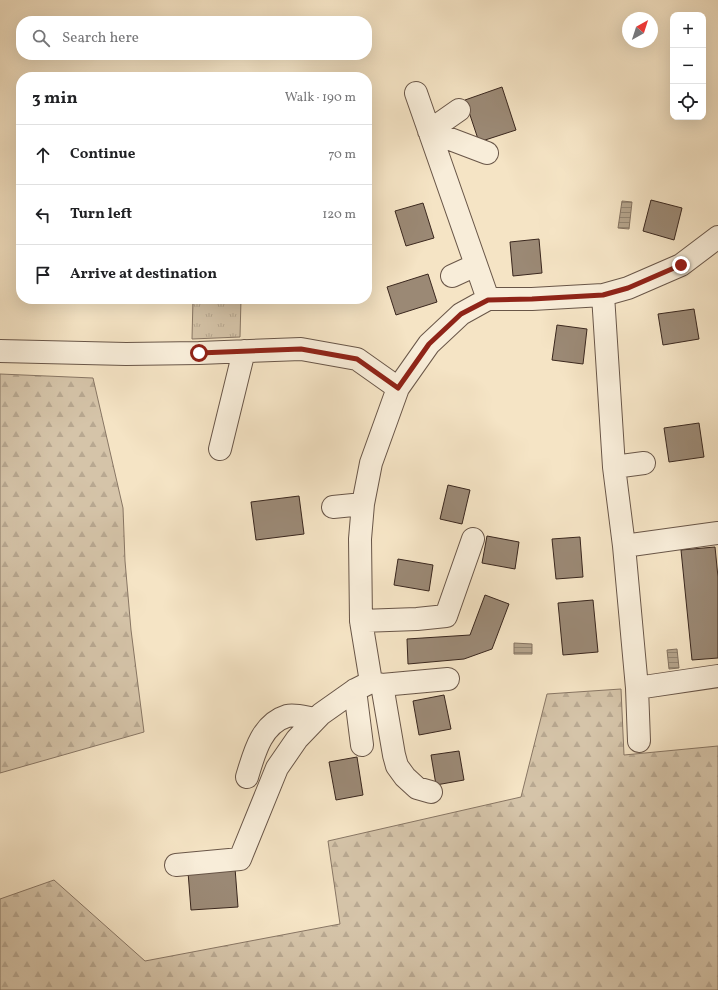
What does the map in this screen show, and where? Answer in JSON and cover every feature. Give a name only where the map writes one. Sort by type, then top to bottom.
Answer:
[{"type":"street","points":[[416,93],[488,300]]},
{"type":"street","points":[[429,131],[459,110]]},
{"type":"street","points":[[429,131],[487,153]]},
{"type":"street","points":[[431,792],[417,788],[405,777],[397,766],[369,686],[361,621],[360,539],[363,504],[371,463],[398,388],[429,344],[461,314],[488,300],[603,295],[628,288],[681,265],[718,237]]},
{"type":"street","points":[[452,276],[476,265]]},
{"type":"street","points":[[603,295],[614,467],[624,546],[637,688],[639,741]]},
{"type":"street","points":[[0,351],[126,354],[301,349],[357,359],[398,388]]},
{"type":"street","points":[[220,449],[244,351]]},
{"type":"street","points":[[614,467],[644,463]]},
{"type":"street","points":[[333,507],[363,504]]},
{"type":"street","points":[[624,546],[718,533]]},
{"type":"street","points":[[361,621],[417,619],[446,616],[473,539]]},
{"type":"street","points":[[637,688],[718,676]]},
{"type":"street","points":[[176,865],[240,859],[277,768],[297,739],[321,714],[369,686],[448,679]]},
{"type":"street","points":[[362,746],[369,686]]},
{"type":"street","points":[[246,777],[255,749],[265,732],[276,722],[288,716],[301,716],[315,719]]},
{"type":"green space","points":[[193,304],[241,304],[240,337],[192,339]]},
{"type":"green space","points":[[0,374],[93,378],[123,508],[125,561],[131,630],[144,732],[0,773]]},
{"type":"green space","points":[[621,689],[624,755],[718,746],[718,990],[0,990],[0,899],[54,880],[145,961],[340,924],[328,841],[521,797],[547,694]]},
{"type":"shaded area","points":[[622,201],[632,202],[629,229],[618,228]]},
{"type":"shaded area","points":[[514,643],[532,644],[532,654],[514,654]]},
{"type":"shaded area","points":[[677,649],[679,668],[669,669],[667,650]]},
{"type":"building","points":[[502,87],[516,130],[479,142],[465,100]]},
{"type":"building","points":[[651,200],[682,208],[674,240],[643,231]]},
{"type":"building","points":[[423,203],[434,238],[406,246],[395,211]]},
{"type":"building","points":[[539,239],[542,273],[513,276],[510,242]]},
{"type":"building","points":[[428,274],[437,302],[396,315],[387,287]]},
{"type":"building","points":[[694,309],[699,339],[663,345],[658,314]]},
{"type":"building","points":[[557,325],[587,329],[583,364],[552,360]]},
{"type":"building","points":[[699,423],[704,457],[669,462],[664,428]]},
{"type":"building","points":[[448,485],[470,490],[462,524],[440,519]]},
{"type":"building","points":[[299,496],[304,534],[256,540],[251,502]]},
{"type":"building","points":[[487,536],[519,542],[515,569],[482,563]]},
{"type":"building","points":[[580,537],[583,577],[556,579],[552,539]]},
{"type":"building","points":[[715,547],[718,577],[718,658],[692,660],[681,550]]},
{"type":"building","points":[[398,559],[433,565],[429,591],[394,585]]},
{"type":"building","points":[[485,595],[509,604],[492,649],[464,659],[408,664],[407,639],[470,635]]},
{"type":"building","points":[[593,600],[598,652],[563,655],[558,603]]},
{"type":"building","points":[[444,695],[451,729],[419,735],[413,701]]},
{"type":"building","points":[[459,751],[464,780],[436,785],[431,755]]},
{"type":"building","points":[[357,757],[363,795],[336,800],[329,762]]},
{"type":"building","points":[[235,868],[238,907],[191,910],[188,872]]},
{"type":"route","points":[[199,353],[301,349],[357,359],[398,388],[429,344],[461,314],[488,300],[603,295],[628,288],[681,265]]}]
